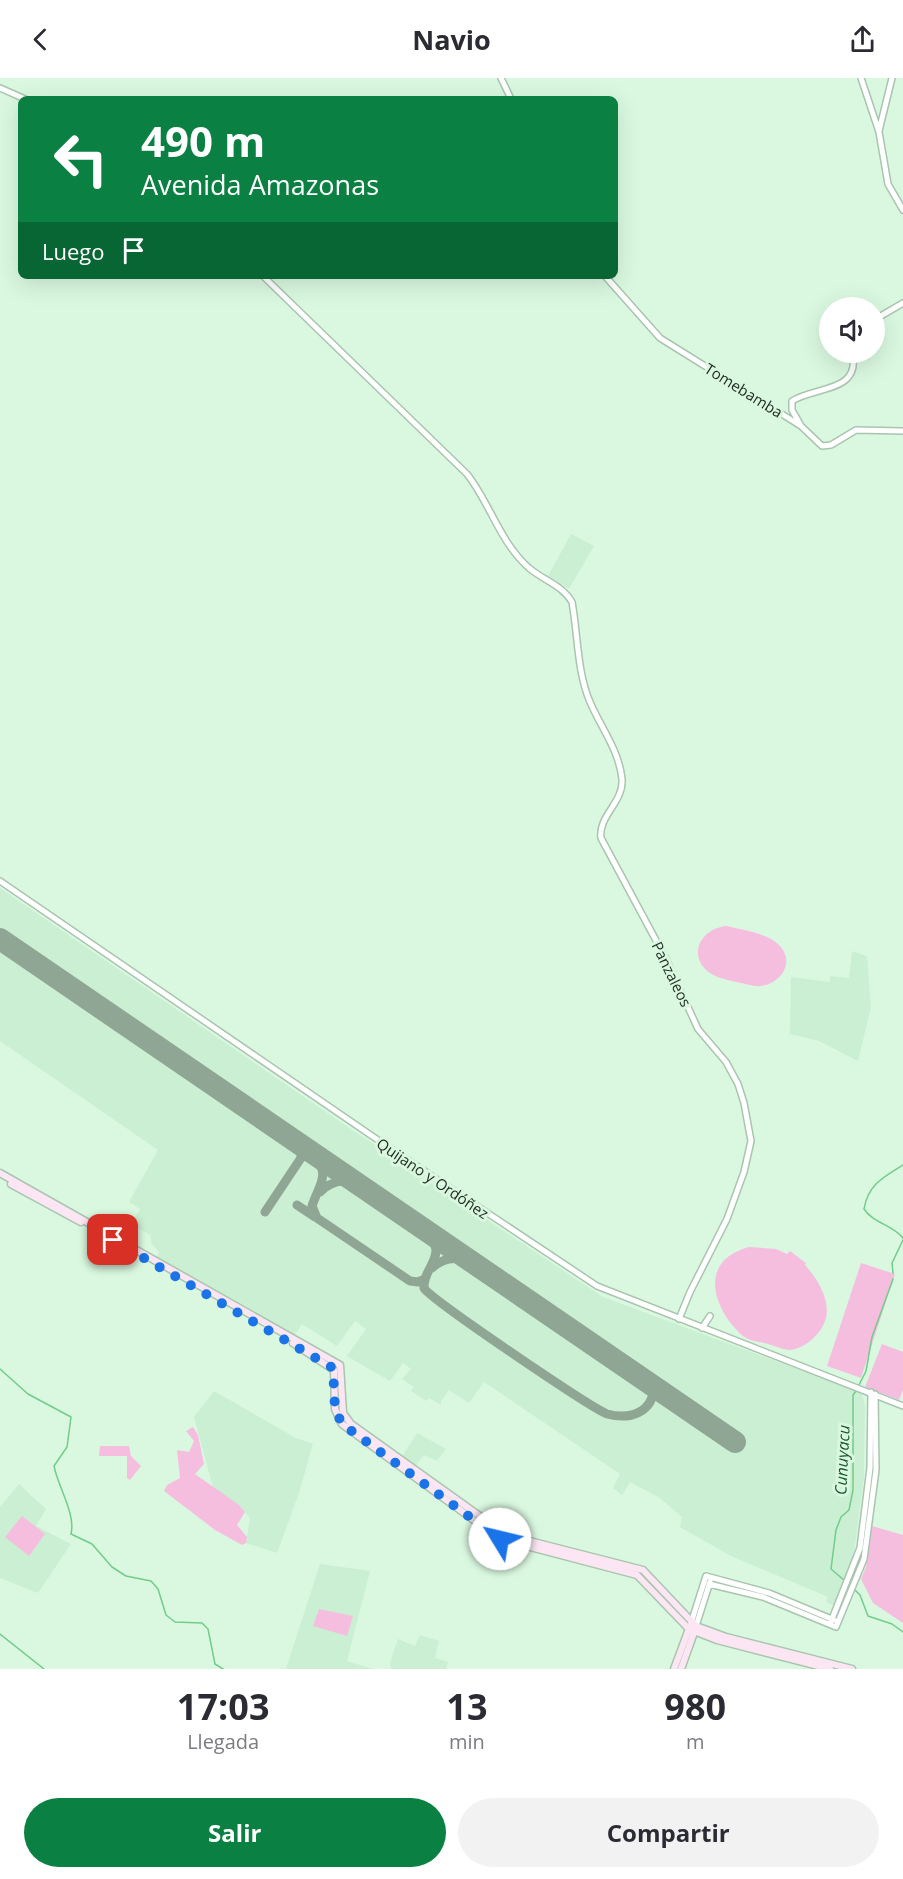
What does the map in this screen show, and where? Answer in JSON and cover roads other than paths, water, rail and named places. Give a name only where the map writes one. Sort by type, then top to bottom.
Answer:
[{"type":"main road","points":[[0,1175],[264,1324],[333,1368],[339,1376],[335,1409],[342,1424],[500,1539],[637,1575],[693,1627],[830,1669]]},
{"type":"main road","points":[[674,1669],[693,1627]]},
{"type":"main road","points":[[681,1669],[693,1627]]},
{"type":"main road","points":[[693,1627],[852,1669]]},
{"type":"street","points":[[501,78],[510,96]]},
{"type":"street","points":[[861,78],[879,132],[888,184],[903,210]]},
{"type":"street","points":[[879,132],[892,78]]},
{"type":"street","points":[[0,88],[18,96]]},
{"type":"street","name":"Panzaleos","points":[[266,279],[467,474],[478,487],[495,524],[520,558],[533,571],[568,595],[590,702],[611,740],[622,779],[620,798],[602,828],[602,838],[666,959],[698,1029],[726,1062],[738,1084],[751,1142],[744,1172],[727,1219],[679,1319]]},
{"type":"street","name":"Tomebamba","points":[[608,279],[660,338],[801,426],[826,446],[856,430],[903,431]]},
{"type":"street","points":[[885,314],[903,303]]},
{"type":"street","points":[[801,426],[792,410],[792,401],[825,391],[848,378],[854,368],[853,363]]},
{"type":"street","name":"Quijano y Ordóñez","points":[[0,881],[375,1138],[597,1286],[903,1406]]},
{"type":"street","points":[[702,1328],[710,1316]]},
{"type":"street","points":[[834,1623],[850,1594],[864,1559],[876,1470],[873,1393]]},
{"type":"street","points":[[834,1623],[859,1555],[870,1468],[873,1393]]},
{"type":"street","points":[[875,1408],[880,1402],[891,1401]]},
{"type":"street","points":[[693,1627],[709,1579],[834,1623]]},
{"type":"waterway","name":"Cunuyacu","points":[[903,1165],[878,1182],[869,1194],[864,1209],[873,1218],[899,1233],[903,1238]]},
{"type":"waterway","name":"Cunuyacu","points":[[893,1273],[892,1263],[903,1240]]},
{"type":"waterway","name":"Cunuyacu","points":[[859,1385],[866,1371],[872,1337],[893,1279]]},
{"type":"waterway","points":[[0,1369],[28,1394],[71,1417],[67,1447],[54,1466],[69,1509],[71,1534],[92,1544],[112,1567],[126,1576],[151,1581],[158,1589],[166,1615],[175,1622],[202,1623],[208,1629],[215,1664],[223,1669]]},
{"type":"waterway","name":"Cunuyacu","points":[[845,1581],[831,1569],[836,1530],[841,1517],[849,1510],[853,1490],[853,1395],[856,1391]]},
{"type":"waterway","name":"Cunuyacu","points":[[849,1584],[860,1595],[868,1616],[892,1624],[903,1632]]},
{"type":"waterway","points":[[0,1634],[44,1669]]}]
